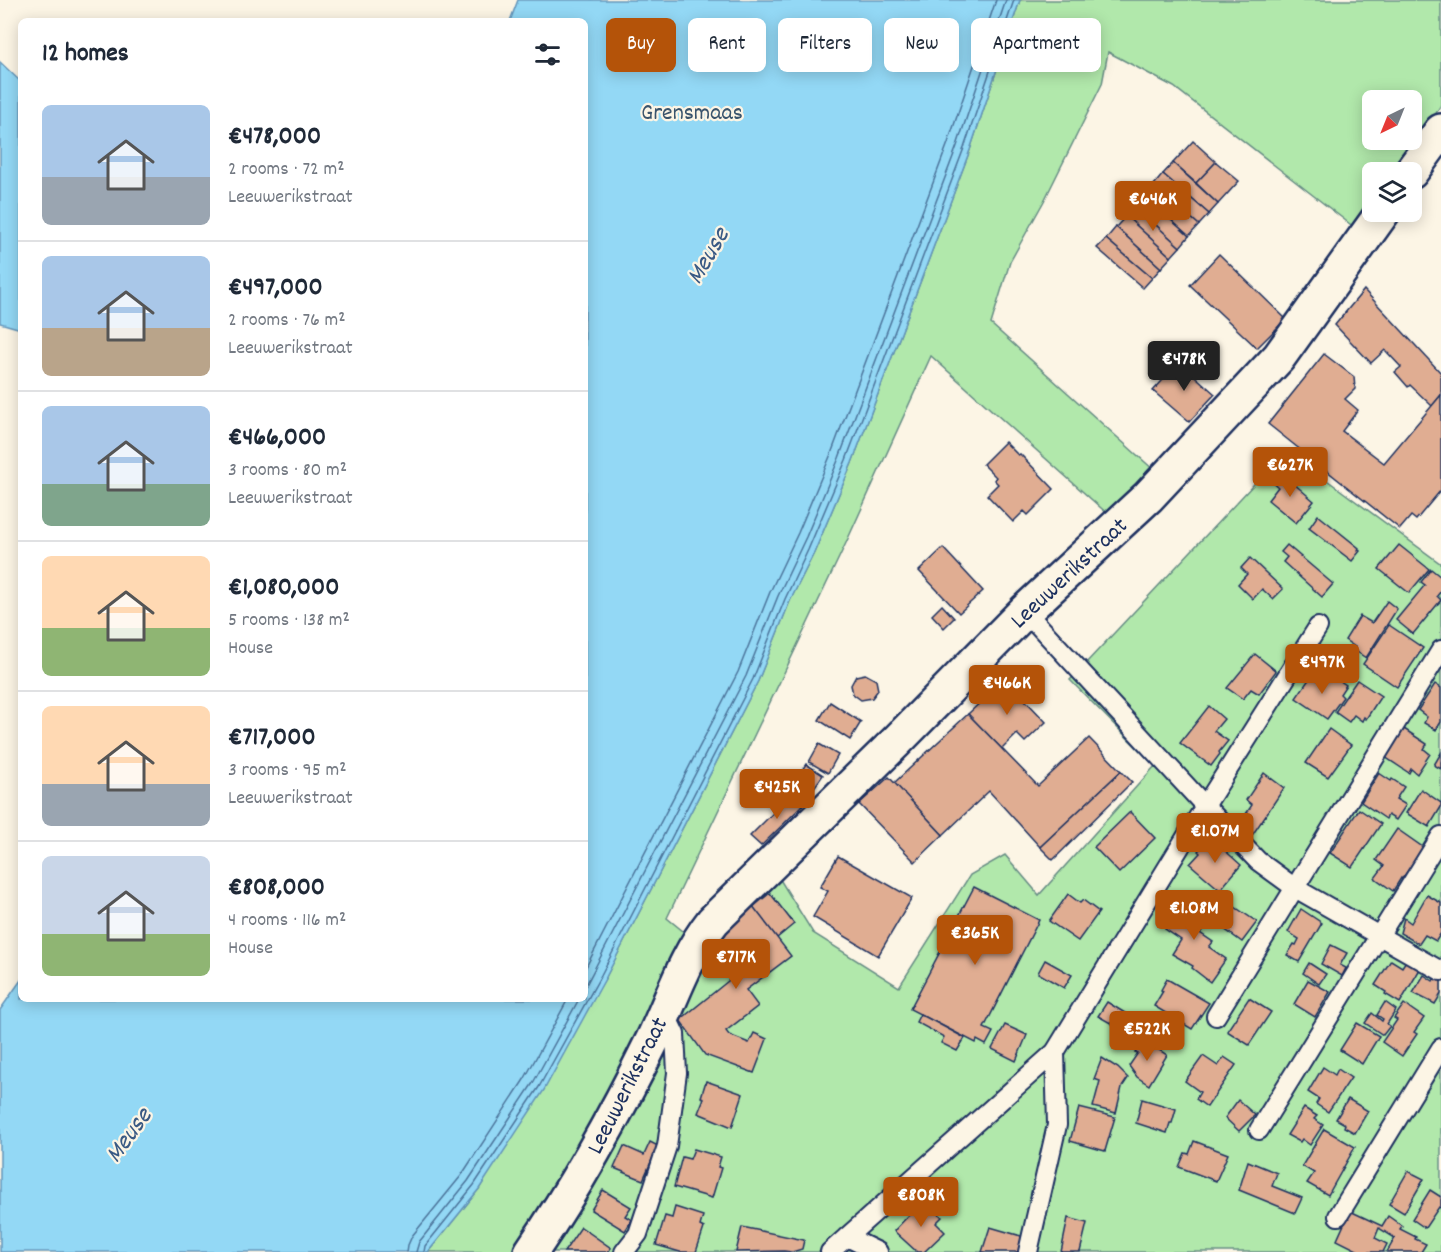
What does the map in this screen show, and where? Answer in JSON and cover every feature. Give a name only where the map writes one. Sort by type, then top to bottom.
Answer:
[{"type":"street","points":[[1418,162],[1441,131]]},
{"type":"street","name":"Leeuwerikstraat","points":[[531,1252],[554,1219],[615,1112],[692,951],[713,921],[1025,611],[1148,497],[1279,357],[1376,222]]},
{"type":"lane","points":[[1025,611],[1258,861],[1295,888],[1441,971]]},
{"type":"lane","points":[[830,1252],[1055,1052],[1205,806],[1318,627]]},
{"type":"lane","points":[[1216,1016],[1441,650]]},
{"type":"lane","points":[[1259,1130],[1441,836]]},
{"type":"lane","points":[[624,1252],[638,1234],[667,1146],[677,1073],[675,1034],[664,1013]]},
{"type":"lane","points":[[1338,1216],[1441,1048]]},
{"type":"lane","points":[[1028,1252],[1057,1125],[1055,1052]]},
{"type":"lane","points":[[847,1237],[878,1252]]},
{"type":"green space","points":[[1020,0],[1441,0],[1441,105],[1422,136],[1422,90],[1362,90],[1362,150],[1411,150],[1402,162],[1362,162],[1362,218],[1355,228],[1174,87],[1108,52],[1102,84],[1044,201],[1010,262],[991,324],[1155,471],[1110,516],[931,356],[846,543],[667,918],[689,936],[526,1252],[428,1252],[479,1189],[606,977],[758,681],[790,601],[814,553],[852,463],[970,150],[996,72],[1101,72],[1101,18],[1014,18]]},
{"type":"green space","points":[[1286,450],[1441,564],[1441,1252],[537,1252],[704,941],[776,873],[813,933],[899,987],[970,875],[1005,855],[1039,895],[1155,766],[1070,680]]},
{"type":"water","name":"Meuse","points":[[518,0],[1020,0],[1014,18],[971,18],[971,72],[996,72],[970,150],[852,463],[814,553],[790,601],[758,681],[606,977],[544,1090],[479,1189],[428,1252],[0,1252],[0,1010],[18,984],[18,1002],[588,1002],[588,18],[511,18]]},
{"type":"water","points":[[0,62],[18,79],[18,328],[0,323]]},
{"type":"building","points":[[1193,141],[1216,162],[1196,183],[1173,163]]},
{"type":"building","points":[[1216,162],[1239,181],[1218,204],[1196,183]]},
{"type":"building","points":[[1173,163],[1218,204],[1209,214],[1163,174]]},
{"type":"building","points":[[1163,174],[1209,214],[1199,225],[1154,185]]},
{"type":"building","points":[[1154,185],[1199,225],[1189,236],[1144,196]]},
{"type":"building","points":[[1144,196],[1189,236],[1180,247],[1135,206]]},
{"type":"building","points":[[1135,206],[1180,247],[1171,257],[1126,216]]},
{"type":"building","points":[[1126,216],[1171,257],[1161,268],[1116,227]]},
{"type":"building","points":[[1116,227],[1161,268],[1152,278],[1106,239]]},
{"type":"building","points":[[1106,239],[1152,278],[1143,288],[1097,248]]},
{"type":"building","points":[[1219,254],[1286,319],[1257,348],[1190,285]]},
{"type":"building","points":[[1364,290],[1441,373],[1441,395],[1432,406],[1410,385],[1408,387],[1395,372],[1401,367],[1385,350],[1371,363],[1335,325]]},
{"type":"building","points":[[1324,354],[1354,377],[1355,389],[1345,399],[1358,410],[1342,431],[1384,463],[1441,395],[1441,490],[1416,520],[1411,516],[1400,529],[1268,424]]},
{"type":"building","points":[[1179,362],[1215,394],[1189,422],[1153,391]]},
{"type":"building","points":[[1005,442],[1054,489],[1028,515],[1024,511],[1013,522],[987,495],[998,484],[994,480],[996,477],[983,464]]},
{"type":"building","points":[[1279,471],[1314,501],[1296,523],[1268,500],[1278,487],[1271,481]]},
{"type":"building","points":[[1318,515],[1359,548],[1360,551],[1352,561],[1309,528]]},
{"type":"building","points":[[1287,545],[1333,584],[1322,597],[1283,562],[1287,557],[1281,552]]},
{"type":"building","points":[[1399,545],[1429,569],[1409,593],[1379,569]]},
{"type":"building","points":[[943,548],[983,591],[959,613],[919,571]]},
{"type":"building","points":[[1250,558],[1283,589],[1273,599],[1262,589],[1253,599],[1238,584],[1247,574],[1241,568]]},
{"type":"building","points":[[1431,569],[1441,577],[1441,591],[1437,596],[1441,600],[1413,634],[1396,620],[1425,585],[1421,582]]},
{"type":"building","points":[[1387,601],[1397,609],[1366,658],[1345,640],[1360,616],[1372,623]]},
{"type":"building","points":[[942,605],[954,618],[944,628],[932,615]]},
{"type":"building","points":[[1389,625],[1423,648],[1397,687],[1363,664]]},
{"type":"building","points":[[1255,654],[1276,671],[1259,694],[1251,689],[1243,699],[1227,688]]},
{"type":"building","points":[[1328,673],[1346,685],[1340,694],[1343,697],[1327,719],[1296,698],[1312,675],[1321,683]]},
{"type":"building","points":[[865,674],[876,680],[878,690],[872,698],[861,700],[853,694],[851,685],[856,676]]},
{"type":"building","points":[[1005,679],[1046,722],[1025,742],[1017,734],[1002,749],[968,714]]},
{"type":"building","points":[[1357,680],[1381,696],[1366,719],[1364,717],[1362,721],[1354,715],[1349,722],[1335,712]]},
{"type":"building","points":[[1435,684],[1441,688],[1441,722],[1436,730],[1424,723],[1427,717],[1418,710]]},
{"type":"building","points":[[830,702],[861,722],[850,740],[819,720]]},
{"type":"building","points":[[1209,706],[1224,719],[1214,731],[1228,741],[1211,766],[1180,743]]},
{"type":"building","points":[[968,714],[1038,786],[1089,738],[1121,771],[1040,847],[989,791],[943,835],[894,783]]},
{"type":"building","points":[[1329,729],[1351,745],[1328,777],[1306,763]]},
{"type":"building","points":[[1404,729],[1427,744],[1424,749],[1430,754],[1417,774],[1411,769],[1409,773],[1385,757]]},
{"type":"building","points":[[819,744],[838,755],[828,773],[809,762]]},
{"type":"building","points":[[1441,753],[1441,769],[1434,765]]},
{"type":"building","points":[[806,764],[823,775],[811,792],[794,782]]},
{"type":"building","points":[[1121,771],[1132,782],[1053,860],[1040,847]]},
{"type":"building","points":[[1264,773],[1284,788],[1253,834],[1242,826],[1252,805],[1246,800]]},
{"type":"building","points":[[1379,773],[1404,787],[1396,799],[1406,805],[1396,820],[1388,815],[1386,819],[1361,802]]},
{"type":"building","points":[[889,777],[943,835],[915,862],[859,804]]},
{"type":"building","points":[[1421,789],[1441,803],[1429,827],[1406,813]]},
{"type":"building","points":[[792,794],[803,805],[761,846],[750,836]]},
{"type":"building","points":[[1359,809],[1381,824],[1352,867],[1330,853]]},
{"type":"building","points":[[1130,812],[1155,838],[1119,873],[1094,847]]},
{"type":"building","points":[[1397,829],[1424,848],[1393,891],[1375,878],[1384,866],[1376,860]]},
{"type":"building","points":[[1210,837],[1241,865],[1220,890],[1190,864]]},
{"type":"building","points":[[838,856],[912,898],[878,956],[813,917],[828,891],[820,887]]},
{"type":"building","points":[[974,887],[1039,920],[984,1028],[993,1032],[986,1045],[977,1040],[976,1043],[910,1009]]},
{"type":"building","points":[[770,893],[794,924],[777,938],[753,907]]},
{"type":"building","points":[[1068,894],[1080,903],[1083,900],[1099,912],[1078,941],[1049,921]]},
{"type":"building","points":[[1427,895],[1441,903],[1441,933],[1436,941],[1425,935],[1419,944],[1400,933],[1404,918],[1411,923]]},
{"type":"building","points":[[1223,899],[1257,922],[1242,942],[1209,918]]},
{"type":"building","points":[[1181,901],[1206,916],[1205,919],[1208,922],[1200,933],[1213,942],[1209,947],[1226,959],[1210,982],[1192,968],[1193,966],[1172,954],[1181,940],[1165,929],[1174,917],[1171,915]]},
{"type":"building","points":[[752,905],[791,956],[746,990],[758,1006],[726,1031],[729,1035],[749,1043],[754,1033],[767,1039],[754,1073],[705,1055],[680,1020],[733,977],[705,942]]},
{"type":"building","points":[[1301,909],[1322,923],[1299,962],[1287,955],[1299,939],[1288,932]]},
{"type":"building","points":[[1331,945],[1347,953],[1340,965],[1346,968],[1342,976],[1321,964]]},
{"type":"building","points":[[1409,956],[1423,964],[1400,1003],[1375,985],[1391,960],[1402,967]]},
{"type":"building","points":[[1045,960],[1072,975],[1064,988],[1038,973]]},
{"type":"building","points":[[1309,963],[1326,974],[1319,984],[1303,973]]},
{"type":"building","points":[[1424,975],[1433,981],[1435,977],[1441,981],[1441,994],[1435,1004],[1413,993]]},
{"type":"building","points":[[1167,979],[1209,1003],[1192,1029],[1154,1006]]},
{"type":"building","points":[[1308,980],[1330,992],[1315,1017],[1294,1004]]},
{"type":"building","points":[[1249,998],[1271,1012],[1249,1045],[1227,1031]]},
{"type":"building","points":[[1107,1002],[1138,1021],[1130,1034],[1098,1016]]},
{"type":"building","points":[[1385,1002],[1396,1010],[1387,1024],[1390,1026],[1383,1035],[1365,1023],[1372,1013],[1382,1021],[1383,1019],[1377,1015]]},
{"type":"building","points":[[1404,1004],[1424,1018],[1414,1032],[1417,1034],[1402,1056],[1382,1042],[1397,1020],[1394,1018]]},
{"type":"building","points":[[920,1014],[965,1038],[957,1051],[941,1043],[944,1037],[916,1022]]},
{"type":"building","points":[[1357,1023],[1379,1036],[1362,1064],[1340,1050]]},
{"type":"building","points":[[1005,1025],[1027,1035],[1016,1061],[992,1049]]},
{"type":"building","points":[[1144,1040],[1167,1055],[1149,1085],[1137,1077],[1129,1066]]},
{"type":"building","points":[[1203,1056],[1218,1066],[1224,1057],[1236,1065],[1207,1107],[1196,1099],[1200,1092],[1185,1081]]},
{"type":"building","points":[[1102,1058],[1118,1068],[1128,1078],[1122,1087],[1116,1113],[1093,1107],[1100,1081],[1094,1079]]},
{"type":"building","points":[[1323,1067],[1335,1075],[1338,1069],[1351,1078],[1328,1112],[1316,1104],[1319,1099],[1308,1092]]},
{"type":"building","points":[[706,1081],[743,1094],[732,1127],[698,1113],[704,1098],[701,1097]]},
{"type":"building","points":[[1142,1099],[1176,1109],[1167,1133],[1136,1123]]},
{"type":"building","points":[[1348,1099],[1368,1111],[1355,1133],[1336,1119]]},
{"type":"building","points":[[1238,1100],[1255,1115],[1239,1131],[1225,1118]]},
{"type":"building","points":[[1079,1108],[1115,1117],[1105,1151],[1070,1141]]},
{"type":"building","points":[[1304,1108],[1317,1116],[1314,1119],[1323,1125],[1310,1145],[1302,1139],[1300,1142],[1287,1135]]},
{"type":"building","points":[[1324,1129],[1355,1147],[1328,1195],[1307,1183],[1314,1173],[1302,1166]]},
{"type":"building","points":[[1194,1141],[1228,1154],[1216,1181],[1179,1167],[1185,1153],[1189,1154]]},
{"type":"building","points":[[650,1142],[658,1146],[643,1180],[614,1168],[624,1146],[644,1155]]},
{"type":"building","points":[[694,1149],[721,1157],[718,1167],[721,1168],[712,1198],[674,1187],[682,1157],[690,1159]]},
{"type":"building","points":[[1248,1161],[1277,1173],[1272,1186],[1302,1198],[1295,1213],[1239,1190]]},
{"type":"building","points":[[1408,1171],[1424,1179],[1404,1213],[1389,1204]]},
{"type":"building","points":[[603,1190],[631,1207],[625,1216],[632,1220],[625,1231],[591,1210]]},
{"type":"building","points":[[1430,1190],[1441,1197],[1441,1208],[1439,1207],[1425,1228],[1412,1219]]},
{"type":"building","points":[[924,1199],[942,1217],[936,1223],[945,1232],[924,1252],[917,1252],[894,1231]]},
{"type":"building","points":[[675,1207],[703,1216],[700,1226],[704,1228],[696,1252],[680,1252],[656,1245],[665,1216],[672,1218]]},
{"type":"building","points":[[1350,1211],[1382,1226],[1388,1216],[1402,1226],[1400,1229],[1426,1244],[1421,1252],[1387,1252],[1395,1238],[1379,1228],[1375,1238],[1387,1244],[1383,1252],[1361,1252],[1337,1240]]},
{"type":"building","points":[[1068,1218],[1087,1223],[1080,1252],[1061,1252]]},
{"type":"building","points":[[581,1227],[611,1248],[608,1252],[564,1252]]},
{"type":"building","points":[[742,1227],[804,1240],[802,1249],[792,1252],[736,1252]]},
{"type":"building","points":[[990,1227],[1028,1238],[1024,1252],[982,1252]]},
{"type":"park label","name":"Grensmaas","points":[[692,111]]}]
